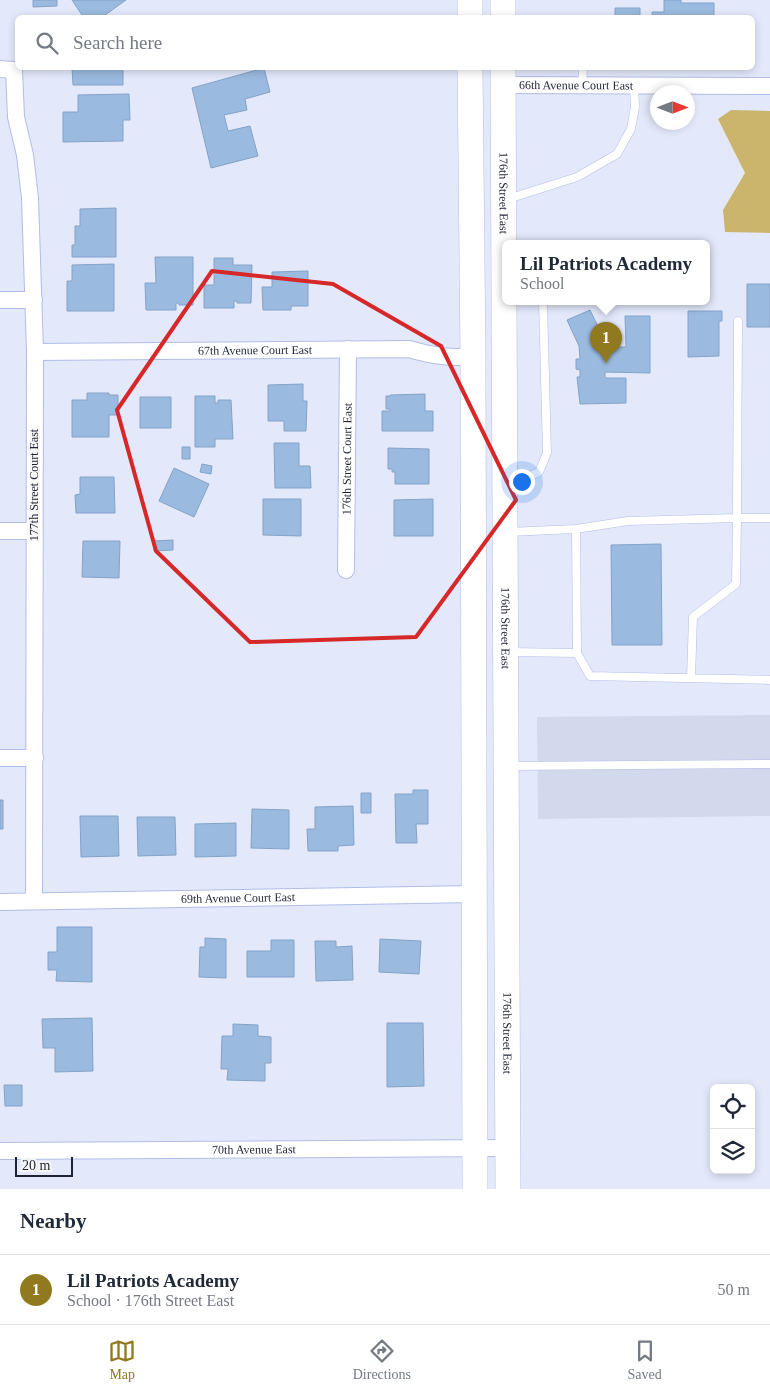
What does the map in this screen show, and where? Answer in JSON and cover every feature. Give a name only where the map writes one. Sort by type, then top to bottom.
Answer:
[{"type":"main road","points":[[470,0],[470,15]]},
{"type":"main road","points":[[503,0],[503,15]]},
{"type":"main road","points":[[470,70],[473,356],[475,1189]]},
{"type":"main road","name":"176th Street East","points":[[503,76],[504,240]]},
{"type":"main road","name":"176th Street East","points":[[504,305],[508,1189]]},
{"type":"street","name":"177th Street Court East","points":[[7,70],[25,155],[30,198],[34,300],[34,901]]},
{"type":"street","name":"66th Avenue Court East","points":[[503,76],[582,85],[770,86]]},
{"type":"street","points":[[0,300],[34,300]]},
{"type":"street","name":"176th Street Court East","points":[[346,570],[348,349]]},
{"type":"street","name":"67th Avenue Court East","points":[[35,352],[409,349],[436,356],[473,356]]},
{"type":"street","points":[[0,531],[34,531]]},
{"type":"street","points":[[0,758],[35,758]]},
{"type":"street","name":"69th Avenue Court East","points":[[0,902],[474,894]]},
{"type":"street","name":"70th Avenue East","points":[[0,1150],[509,1148]]},
{"type":"lane","points":[[582,85],[583,70]]},
{"type":"lane","points":[[504,200],[577,177],[617,154],[632,129],[635,107],[634,86]]},
{"type":"lane","points":[[504,487],[539,472],[547,453],[543,305]]},
{"type":"lane","points":[[691,678],[692,617],[736,584],[738,321]]},
{"type":"lane","points":[[505,532],[576,529],[628,521],[770,518]]},
{"type":"lane","points":[[576,529],[577,653],[590,676],[770,680]]},
{"type":"lane","points":[[506,652],[577,653]]},
{"type":"lane","points":[[507,766],[770,764]]},
{"type":"highlighted area","points":[[212,271],[333,284],[441,346],[516,500],[416,637],[250,642],[156,551],[117,410]]},
{"type":"shaded area","points":[[731,110],[770,111],[770,233],[725,232],[723,210],[745,173],[718,119]]},
{"type":"shaded area","points":[[770,715],[770,816],[538,819],[537,717]]},
{"type":"building","points":[[33,0],[57,0],[57,6],[33,7]]},
{"type":"building","points":[[72,0],[126,0],[105,15],[82,15]]},
{"type":"building","points":[[664,0],[681,0],[681,3],[714,3],[714,15],[652,15],[652,12],[664,12]]},
{"type":"building","points":[[615,8],[640,8],[640,15],[615,15]]},
{"type":"building","points":[[72,70],[123,70],[123,85],[73,85]]},
{"type":"building","points":[[257,70],[264,70],[270,92],[245,99],[247,110],[224,115],[228,131],[250,126],[258,156],[211,168],[192,88]]},
{"type":"building","points":[[129,94],[130,120],[123,120],[123,141],[63,142],[63,112],[78,112],[78,95]]},
{"type":"building","points":[[116,208],[116,257],[72,257],[72,245],[75,245],[75,226],[80,226],[80,209]]},
{"type":"building","points":[[155,257],[193,257],[193,305],[179,305],[179,303],[176,303],[176,310],[146,310],[145,283],[156,283]]},
{"type":"building","points":[[214,258],[233,258],[233,265],[252,265],[251,303],[237,303],[237,301],[234,301],[234,308],[204,308],[204,285],[214,285]]},
{"type":"building","points":[[114,264],[114,311],[67,311],[67,281],[72,281],[72,265]]},
{"type":"building","points":[[308,271],[308,306],[291,306],[291,310],[263,310],[262,287],[272,287],[272,272]]},
{"type":"building","points":[[747,284],[770,284],[770,327],[747,327]]},
{"type":"building","points":[[590,310],[608,347],[626,347],[625,316],[650,316],[650,373],[605,372],[605,378],[626,378],[626,403],[580,404],[577,377],[580,377],[580,370],[576,369],[576,359],[580,359],[579,346],[567,320]]},
{"type":"building","points":[[688,311],[722,311],[722,321],[719,321],[719,356],[688,357]]},
{"type":"building","points":[[303,384],[303,401],[307,401],[306,431],[284,431],[284,421],[268,421],[268,385]]},
{"type":"building","points":[[87,393],[118,395],[118,415],[109,415],[109,437],[72,437],[72,400],[87,400]]},
{"type":"building","points":[[425,394],[425,411],[433,411],[433,431],[382,431],[382,411],[390,411],[390,409],[386,409],[386,396]]},
{"type":"building","points":[[195,396],[215,396],[215,403],[218,403],[218,400],[231,400],[233,439],[215,439],[215,447],[195,447]]},
{"type":"building","points":[[140,397],[171,397],[171,428],[140,428]]},
{"type":"building","points":[[274,443],[299,443],[299,466],[310,466],[311,488],[275,488]]},
{"type":"building","points":[[182,447],[190,447],[190,459],[182,459]]},
{"type":"building","points":[[388,448],[429,449],[429,484],[395,484],[395,472],[392,472],[392,469],[388,469]]},
{"type":"building","points":[[202,464],[212,466],[211,474],[200,472]]},
{"type":"building","points":[[174,468],[209,484],[194,517],[159,501]]},
{"type":"building","points":[[80,477],[114,477],[115,513],[76,513],[75,495],[80,494]]},
{"type":"building","points":[[263,499],[301,499],[301,536],[263,535]]},
{"type":"building","points":[[433,499],[433,536],[394,536],[394,500]]},
{"type":"building","points":[[173,540],[173,550],[154,551],[154,541]]},
{"type":"building","points":[[83,541],[120,541],[119,578],[82,577]]},
{"type":"building","points":[[661,544],[662,645],[612,645],[611,545]]},
{"type":"building","points":[[413,790],[428,790],[428,824],[416,824],[417,843],[396,843],[395,794],[413,794]]},
{"type":"building","points":[[361,793],[371,793],[371,813],[361,813]]},
{"type":"building","points":[[0,800],[3,800],[3,829],[0,829]]},
{"type":"building","points":[[353,806],[354,845],[338,846],[338,851],[308,851],[307,829],[315,829],[315,807]]},
{"type":"building","points":[[252,809],[289,810],[289,849],[251,848]]},
{"type":"building","points":[[80,816],[118,816],[119,856],[81,857]]},
{"type":"building","points":[[137,817],[175,817],[176,855],[138,856]]},
{"type":"building","points":[[236,823],[236,856],[195,857],[195,824]]},
{"type":"building","points":[[57,927],[92,927],[92,982],[56,981],[57,970],[48,970],[48,952],[57,952]]},
{"type":"building","points":[[205,938],[226,939],[226,978],[199,977],[200,947],[205,947]]},
{"type":"building","points":[[380,939],[421,941],[419,974],[379,972]]},
{"type":"building","points":[[271,940],[294,940],[294,977],[247,977],[247,951],[271,951]]},
{"type":"building","points":[[315,941],[336,941],[336,947],[352,946],[353,980],[316,981]]},
{"type":"building","points":[[92,1018],[93,1071],[55,1072],[55,1048],[43,1048],[42,1019]]},
{"type":"building","points":[[387,1023],[423,1023],[424,1086],[387,1087]]},
{"type":"building","points":[[233,1024],[258,1025],[258,1036],[271,1037],[271,1063],[265,1063],[265,1081],[227,1080],[228,1069],[221,1069],[222,1036],[233,1036]]},
{"type":"building","points":[[4,1085],[22,1085],[22,1106],[5,1106]]},
{"type":"place","name":"Lil Patriots Academy","points":[[606,363]]}]
